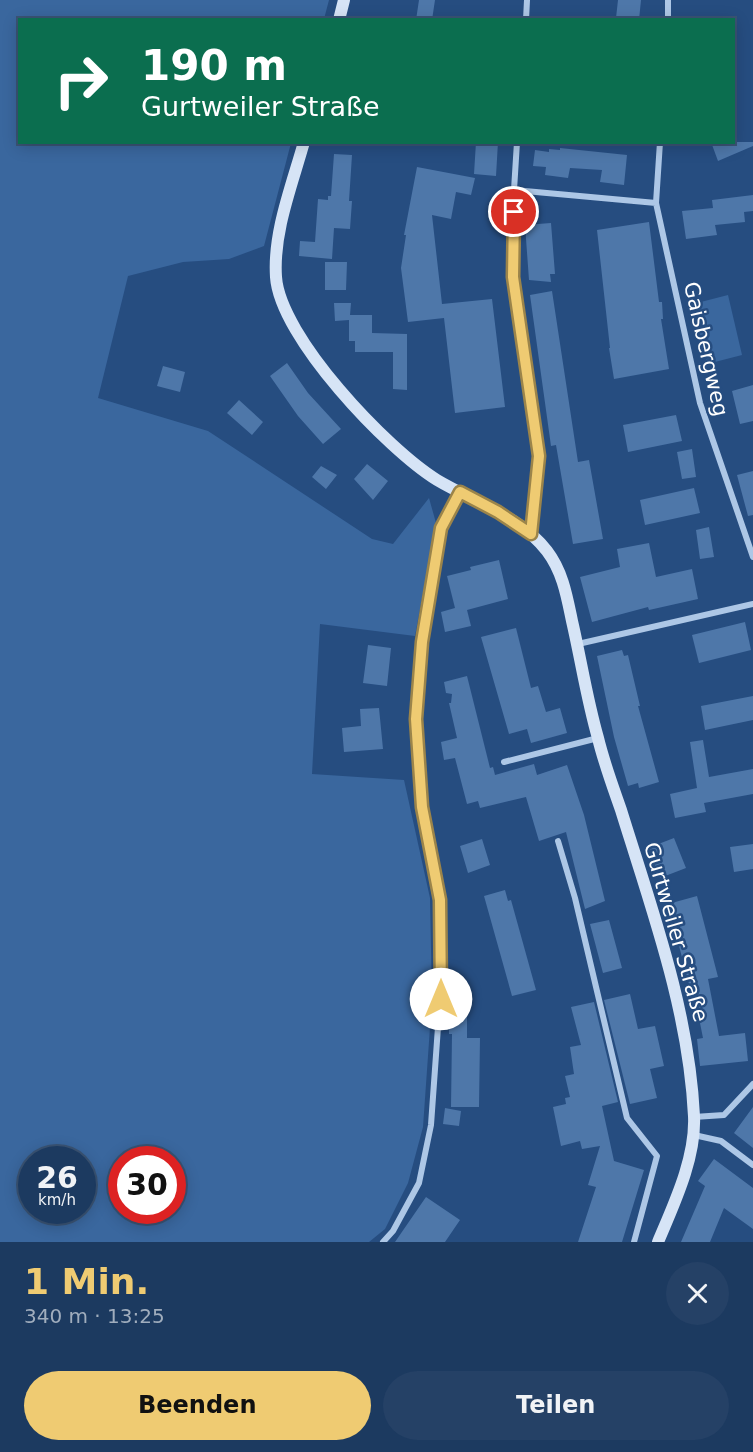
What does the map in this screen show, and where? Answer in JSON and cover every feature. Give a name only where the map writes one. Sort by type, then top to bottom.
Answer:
[{"type":"main road","points":[[340,18],[344,0]]},
{"type":"main road","name":"Gurtweiler Straße","points":[[303,144],[278,237],[275,274],[277,291],[285,311],[314,358],[352,405],[396,450],[440,482],[498,512],[531,534],[548,552],[562,577],[598,738],[667,957],[684,1031],[694,1117],[693,1135],[683,1180],[658,1242]]},
{"type":"street","points":[[526,18],[527,0]]},
{"type":"street","points":[[668,18],[669,0]]},
{"type":"street","points":[[517,144],[513,277],[539,456],[531,534]]},
{"type":"street","name":"Gaisbergweg","points":[[660,144],[656,203],[700,403],[753,557]]},
{"type":"street","points":[[514,190],[656,203]]},
{"type":"street","points":[[383,1242],[393,1231],[419,1183],[431,1125],[441,999],[440,900],[422,807],[416,719],[422,642],[441,528],[460,492]]},
{"type":"street","points":[[578,644],[753,604]]},
{"type":"street","points":[[504,762],[598,738]]},
{"type":"street","points":[[558,841],[576,898],[627,1118],[657,1156],[634,1242]]},
{"type":"street","points":[[694,1117],[724,1115],[753,1084]]},
{"type":"street","points":[[693,1135],[721,1141],[753,1165]]},
{"type":"shaded area","points":[[0,0],[329,0],[324,18],[18,18],[18,144],[291,144],[264,246],[229,259],[183,262],[128,276],[98,398],[208,431],[372,539],[393,544],[429,498],[436,523],[415,636],[320,624],[312,774],[404,780],[430,898],[432,999],[423,1127],[408,1183],[385,1229],[369,1242],[0,1242]]},
{"type":"shaded area","points":[[728,295],[742,355],[707,364],[693,304]]},
{"type":"building","points":[[419,0],[435,0],[432,18],[416,18]]},
{"type":"building","points":[[618,0],[641,0],[639,18],[616,18]]},
{"type":"building","points":[[753,142],[753,146],[718,161],[712,144]]},
{"type":"building","points":[[476,144],[498,144],[496,176],[474,174]]},
{"type":"building","points":[[560,148],[627,155],[624,185],[600,182],[602,170],[570,168],[568,178],[545,175],[546,167],[533,166],[535,150],[549,152],[549,149],[560,150]]},
{"type":"building","points":[[334,154],[352,155],[350,229],[334,228],[332,259],[299,256],[300,241],[315,242],[318,199],[328,200],[328,196],[331,196]]},
{"type":"building","points":[[417,167],[475,178],[471,195],[456,192],[451,219],[432,215],[442,304],[492,299],[505,407],[455,413],[444,318],[408,322],[401,268],[406,235],[404,235]]},
{"type":"building","points":[[753,195],[753,211],[744,212],[745,222],[715,225],[717,235],[686,239],[682,211],[713,208],[712,200]]},
{"type":"building","points":[[649,222],[659,302],[662,302],[663,319],[661,319],[669,369],[614,379],[597,230]]},
{"type":"building","points":[[551,223],[555,274],[550,274],[551,282],[529,280],[525,225]]},
{"type":"building","points":[[325,262],[347,262],[346,290],[325,290]]},
{"type":"building","points":[[552,291],[578,462],[589,460],[603,539],[573,544],[556,445],[551,446],[530,295]]},
{"type":"building","points":[[334,303],[351,303],[350,315],[372,315],[372,333],[407,334],[407,390],[393,389],[393,352],[355,352],[355,341],[349,341],[349,320],[335,321]]},
{"type":"building","points":[[287,363],[308,393],[341,429],[323,444],[298,416],[270,376]]},
{"type":"building","points":[[163,366],[185,372],[180,392],[157,386]]},
{"type":"building","points":[[753,385],[753,421],[740,424],[732,391]]},
{"type":"building","points":[[239,400],[263,422],[252,435],[227,413]]},
{"type":"building","points":[[676,415],[682,441],[628,452],[623,425]]},
{"type":"building","points":[[692,449],[696,477],[682,479],[677,452]]},
{"type":"building","points":[[367,464],[388,481],[373,500],[354,479]]},
{"type":"building","points":[[321,466],[337,475],[326,489],[312,477]]},
{"type":"building","points":[[753,471],[753,515],[748,516],[737,475]]},
{"type":"building","points":[[694,488],[700,513],[645,525],[640,500]]},
{"type":"building","points":[[709,527],[714,557],[700,559],[696,530]]},
{"type":"building","points":[[649,543],[656,577],[692,569],[698,599],[649,610],[648,607],[592,622],[580,577],[620,567],[617,549]]},
{"type":"building","points":[[499,560],[508,599],[467,610],[471,626],[445,632],[441,612],[455,608],[447,576],[471,570],[470,567]]},
{"type":"building","points":[[745,622],[751,650],[699,663],[692,635]]},
{"type":"building","points":[[516,628],[531,688],[538,686],[546,712],[560,708],[567,733],[531,743],[527,729],[509,734],[481,637]]},
{"type":"building","points":[[368,645],[391,648],[387,686],[363,683]]},
{"type":"building","points":[[622,650],[624,656],[628,655],[640,706],[638,706],[659,782],[639,788],[638,783],[628,786],[614,737],[597,656]]},
{"type":"building","points":[[467,676],[490,768],[493,767],[495,775],[534,764],[537,775],[567,765],[584,815],[605,901],[585,909],[566,832],[539,841],[526,797],[480,808],[478,801],[467,804],[455,758],[444,760],[441,742],[457,738],[449,703],[451,703],[452,694],[446,693],[444,682]]},
{"type":"building","points":[[753,696],[753,720],[705,730],[701,706]]},
{"type":"building","points":[[379,708],[383,749],[344,752],[342,728],[361,726],[360,709]]},
{"type":"building","points":[[703,740],[709,777],[753,769],[753,794],[704,803],[706,812],[675,818],[670,794],[697,788],[690,742]]},
{"type":"building","points":[[674,838],[686,868],[660,878],[648,848]]},
{"type":"building","points":[[482,839],[490,865],[468,873],[460,846]]},
{"type":"building","points":[[753,844],[753,869],[734,872],[730,847]]},
{"type":"building","points":[[505,890],[508,901],[511,900],[536,990],[512,996],[484,896]]},
{"type":"building","points":[[697,896],[718,977],[708,979],[719,1036],[745,1033],[748,1061],[700,1066],[697,1039],[703,1038],[692,983],[689,984],[668,904]]},
{"type":"building","points":[[609,920],[622,968],[603,973],[590,924]]},
{"type":"building","points":[[630,994],[638,1029],[655,1026],[664,1066],[650,1069],[657,1098],[630,1104],[604,1000]]},
{"type":"building","points":[[594,1002],[618,1102],[602,1106],[614,1161],[644,1170],[622,1242],[578,1242],[596,1187],[588,1185],[600,1146],[582,1149],[580,1141],[561,1146],[553,1107],[566,1104],[565,1098],[570,1097],[565,1076],[574,1074],[570,1047],[581,1045],[571,1007]]},
{"type":"building","points":[[449,1003],[467,1004],[467,1038],[480,1038],[479,1107],[451,1107],[452,1034],[449,1034]]},
{"type":"building","points":[[753,1107],[753,1148],[734,1133]]},
{"type":"building","points":[[445,1108],[461,1111],[459,1126],[443,1124]]},
{"type":"building","points":[[714,1159],[753,1188],[753,1229],[724,1208],[710,1242],[681,1242],[705,1186],[698,1181]]},
{"type":"building","points":[[426,1197],[460,1220],[445,1242],[395,1242]]},
{"type":"route","points":[[441,999],[440,900],[422,807],[416,719],[422,642],[441,528],[460,492],[498,512],[531,534],[539,456],[513,277],[514,212]]}]
